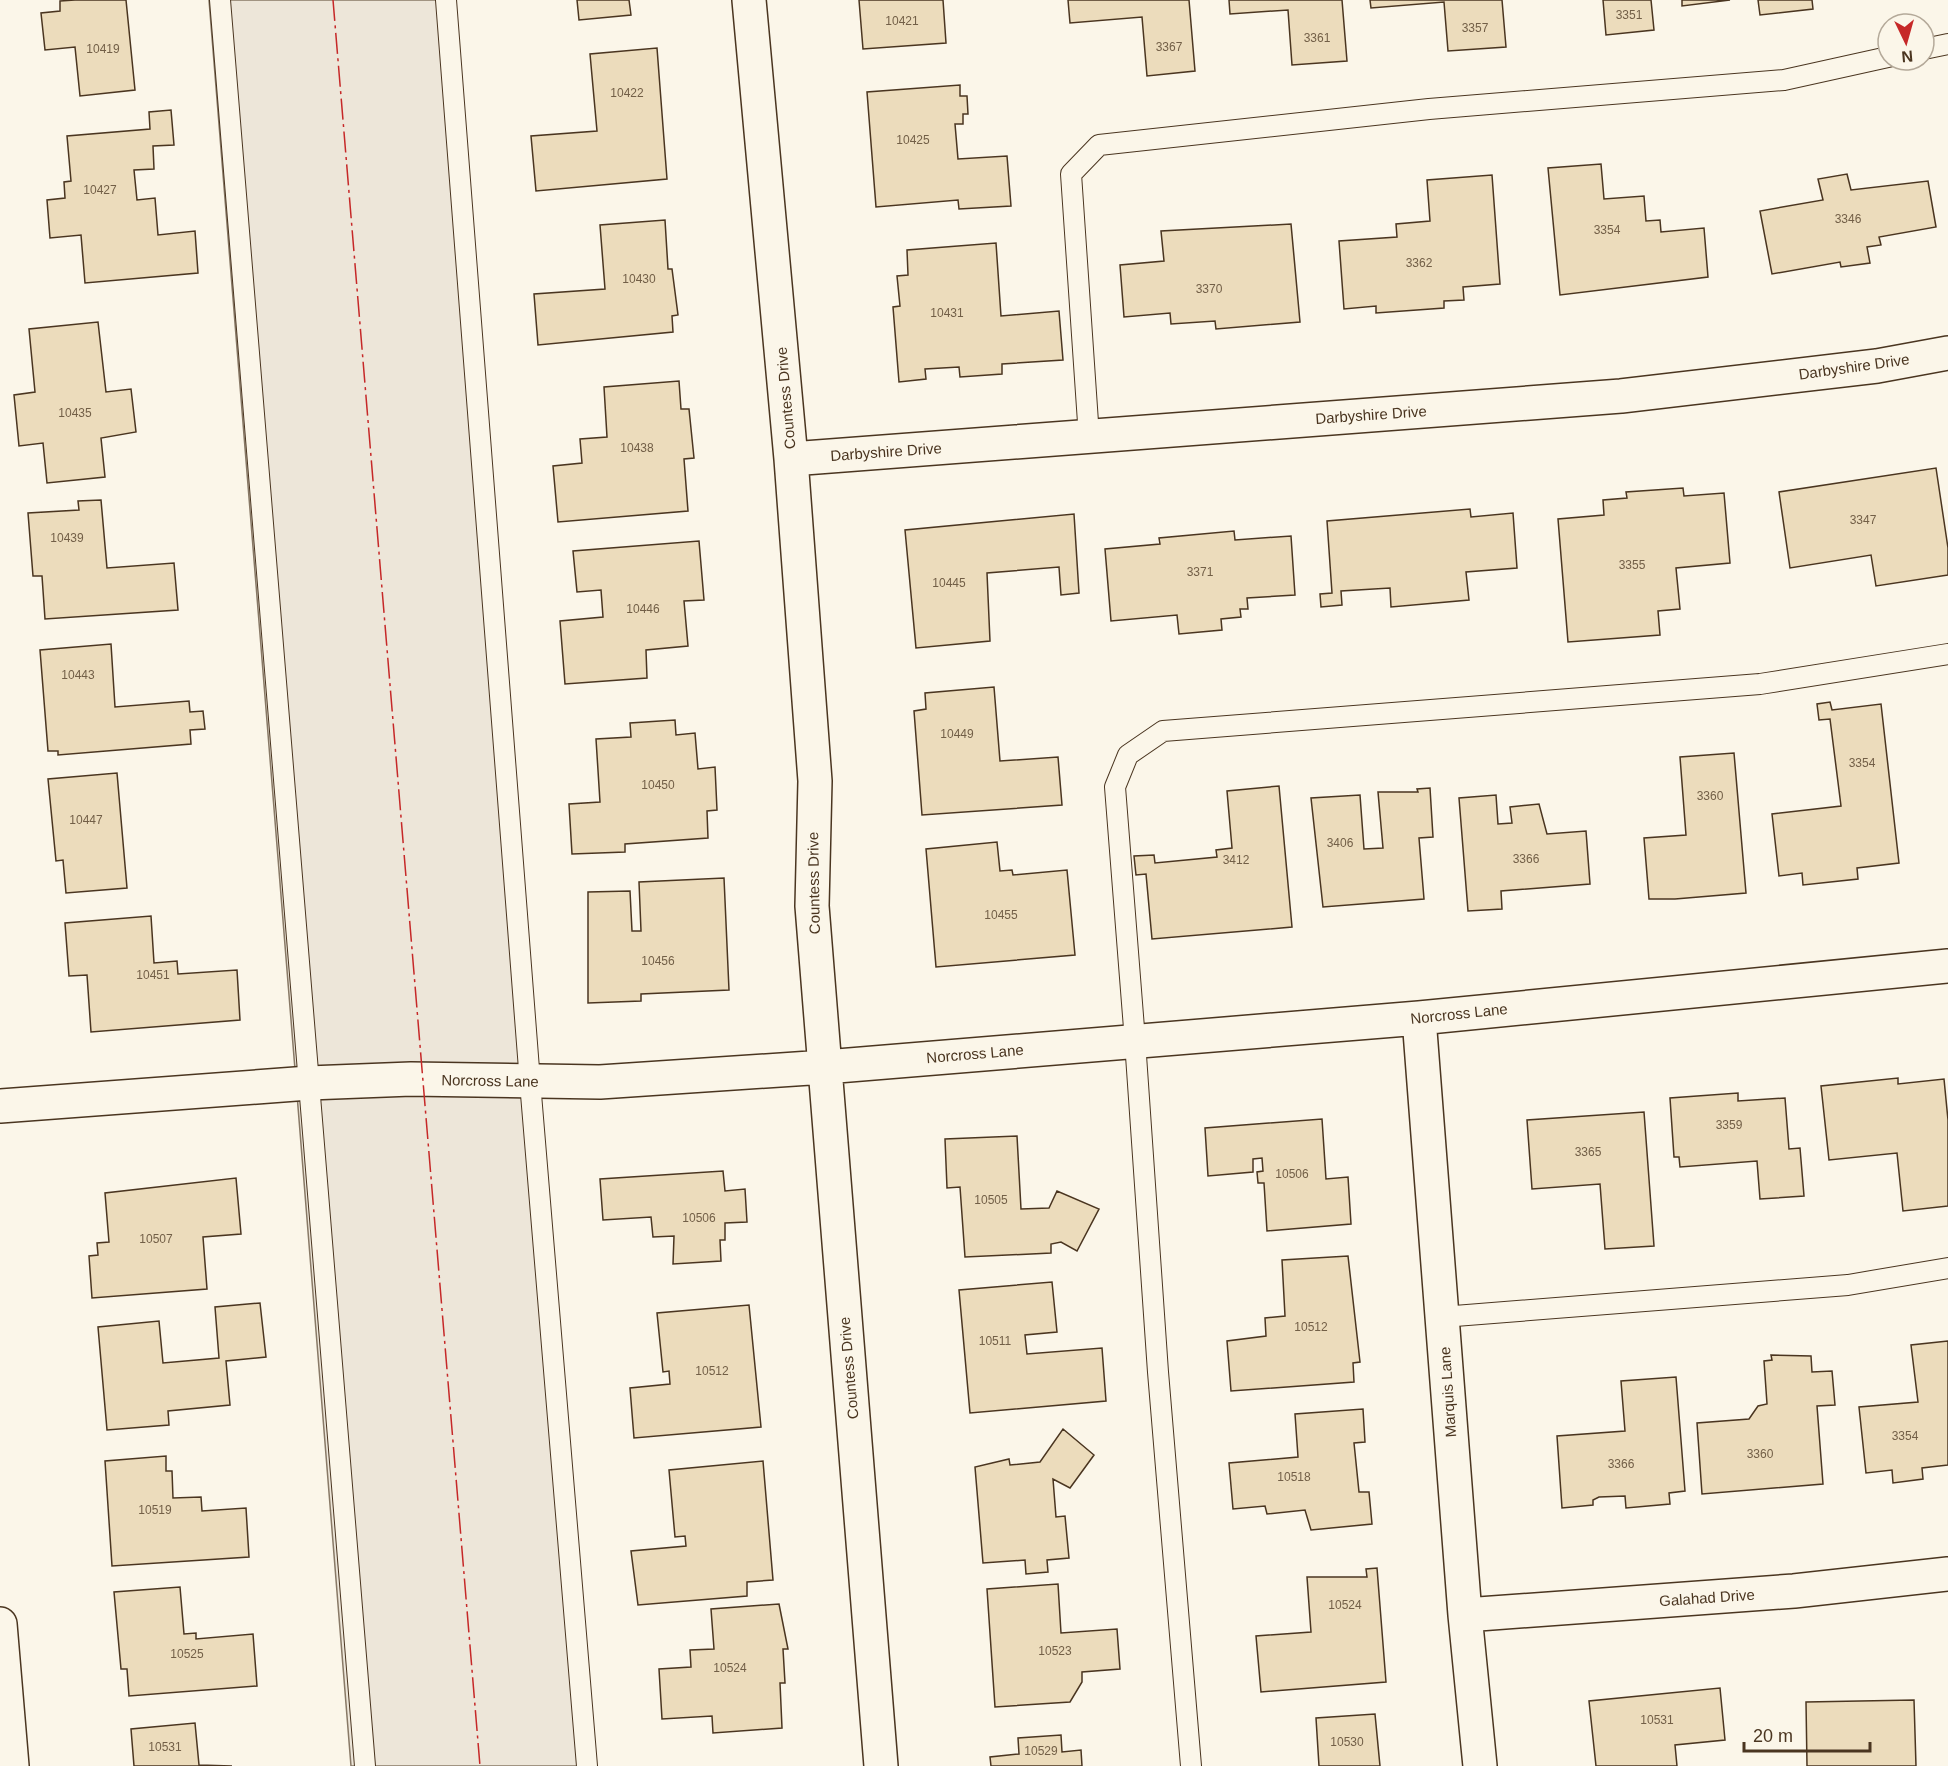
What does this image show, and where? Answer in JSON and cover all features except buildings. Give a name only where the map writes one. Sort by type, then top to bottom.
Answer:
[{"type":"street","name":"Countess Drive","points":[[750,0],[791,459],[814,782],[812,906],[881,1766]]},
{"type":"street","name":"Darbyshire Drive","points":[[791,459],[1621,396],[1877,366],[1948,353]]},
{"type":"street","name":"Norcross Lane","points":[[0,1106],[309,1083],[411,1079],[600,1082],[825,1066],[1419,1018],[1948,966]]},
{"type":"street","name":"Marquis Lane","points":[[1419,1018],[1465,1615],[1480,1766]]},
{"type":"street","name":"Galahad Drive","points":[[1465,1615],[1794,1592],[1948,1574]]},
{"type":"street","points":[[0,1624],[12,1766]]},
{"type":"lane","points":[[220,0],[365,1766]]},
{"type":"lane","points":[[446,0],[586,1766]]},
{"type":"lane","points":[[1089,436],[1071,174],[1099,145],[1429,109],[1784,80],[1876,60]]},
{"type":"lane","points":[[1191,1766],[1158,1372],[1115,787],[1128,755],[1163,731],[1760,684],[1948,654]]},
{"type":"lane","points":[[1442,1317],[1848,1285],[1948,1268]]},
{"type":"shaded area","points":[[209,0],[443,0],[585,1766],[351,1766]]},
{"type":"power","points":[[333,0],[480,1766]]}]
